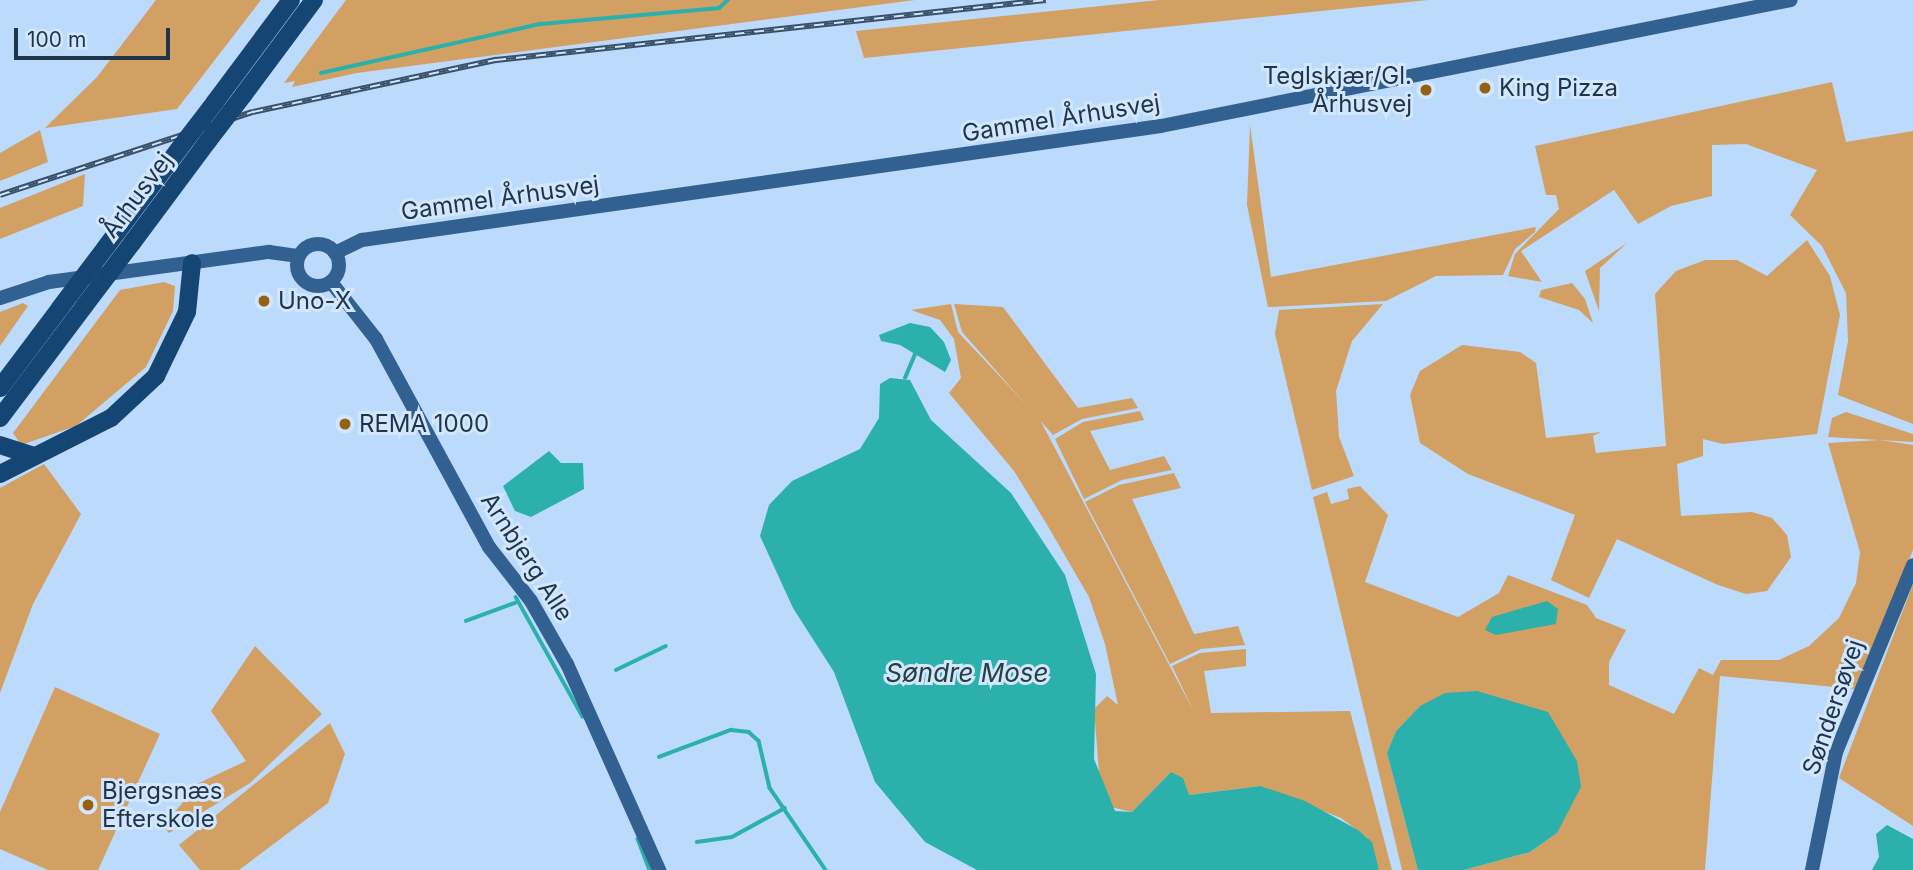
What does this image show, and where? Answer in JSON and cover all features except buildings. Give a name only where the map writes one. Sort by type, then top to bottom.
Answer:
[{"type":"main road","name":"Århusvej","points":[[0,388],[291,0]]},
{"type":"main road","name":"Århusvej","points":[[0,418],[314,0]]},
{"type":"main road","points":[[0,474],[111,418],[156,376],[183,324],[192,263]]},
{"type":"main road","points":[[0,446],[15,455],[37,456]]},
{"type":"street","name":"Gammel Århusvej","points":[[335,253],[362,240],[1161,126],[1791,0]]},
{"type":"street","points":[[0,298],[49,282],[269,252],[299,256],[313,245],[335,253],[339,267],[331,282],[320,287],[303,280],[299,256]]},
{"type":"street","name":"Arnbjerg Alle","points":[[331,282],[376,339],[489,547],[531,601],[567,664],[659,870]]},
{"type":"street","name":"Søndersøvej","points":[[1812,870],[1836,752],[1913,565]]},
{"type":"shaded area","points":[[156,0],[261,0],[177,109],[45,128],[97,77]]},
{"type":"shaded area","points":[[346,0],[915,0],[357,73],[292,87],[295,81],[284,83]]},
{"type":"shaded area","points":[[1159,0],[1428,0],[864,58],[856,31]]},
{"type":"shaded area","points":[[1832,82],[1846,142],[1913,131],[1913,424],[1838,395],[1848,341],[1846,293],[1822,246],[1790,215],[1817,170],[1746,144],[1712,145],[1712,196],[1671,206],[1638,224],[1614,190],[1521,251],[1542,282],[1508,276],[1515,254],[1559,209],[1556,195],[1546,195],[1535,146]]},
{"type":"shaded area","points":[[1250,125],[1271,277],[1536,227],[1535,232],[1515,249],[1503,275],[1436,276],[1386,301],[1268,307],[1247,205]]},
{"type":"shaded area","points":[[40,130],[48,162],[0,181],[0,153]]},
{"type":"shaded area","points":[[85,174],[83,206],[0,239],[0,208]]},
{"type":"shaded area","points":[[1807,240],[1830,276],[1840,315],[1817,434],[1723,444],[1703,439],[1703,456],[1677,464],[1681,516],[1752,512],[1772,518],[1787,535],[1791,557],[1767,591],[1746,594],[1718,585],[1617,539],[1589,598],[1551,580],[1575,515],[1468,474],[1420,443],[1410,395],[1420,371],[1462,345],[1520,352],[1536,363],[1546,438],[1601,432],[1593,436],[1596,453],[1666,446],[1655,294],[1676,271],[1705,260],[1737,260],[1767,276]]},
{"type":"shaded area","points":[[1627,243],[1600,268],[1599,311],[1585,271]]},
{"type":"shaded area","points":[[164,282],[175,286],[173,311],[146,367],[76,426],[21,445],[13,433],[120,290]]},
{"type":"shaded area","points":[[1572,283],[1585,299],[1593,323],[1579,310],[1539,297],[1541,290]]},
{"type":"shaded area","points":[[23,303],[28,306],[0,346],[0,312]]},
{"type":"shaded area","points":[[951,304],[958,332],[1039,418],[1194,712],[1172,666],[1200,653],[1246,649],[1246,666],[1204,671],[1211,713],[1350,711],[1392,870],[1379,870],[1368,838],[1341,818],[1260,786],[1189,795],[1171,772],[1132,812],[1111,807],[1100,784],[1094,709],[1107,696],[1118,705],[1105,644],[1089,597],[1014,471],[949,393],[961,378],[954,339],[940,320],[911,310]]},
{"type":"shaded area","points":[[954,304],[1003,307],[1078,408],[1132,398],[1138,408],[1082,419],[1053,435],[962,332]]},
{"type":"shaded area","points":[[1383,304],[1352,341],[1336,391],[1339,437],[1354,476],[1312,490],[1275,334],[1279,310]]},
{"type":"shaded area","points":[[1140,411],[1144,420],[1090,431],[1110,470],[1164,456],[1172,470],[1122,480],[1084,499],[1055,439],[1083,422]]},
{"type":"shaded area","points":[[1846,412],[1913,434],[1913,442],[1828,437],[1832,418]]},
{"type":"shaded area","points":[[1880,440],[1913,445],[1913,550],[1855,689],[1720,676],[1705,870],[1464,870],[1530,852],[1557,833],[1420,706],[1396,731],[1387,753],[1418,870],[1402,870],[1313,497],[1327,492],[1331,504],[1349,499],[1347,489],[1360,486],[1388,515],[1365,582],[1458,617],[1499,593],[1508,575],[1587,605],[1596,618],[1626,630],[1609,662],[1609,685],[1674,714],[1699,668],[1713,675],[1721,660],[1779,660],[1809,646],[1839,618],[1856,583],[1860,552],[1828,443]]},
{"type":"shaded area","points":[[44,464],[81,514],[33,604],[0,693],[0,488]]},
{"type":"shaded area","points":[[1174,473],[1181,488],[1132,499],[1194,634],[1238,626],[1245,645],[1201,649],[1170,664],[1085,502],[1119,485]]},
{"type":"shaded area","points":[[1913,584],[1913,826],[1839,778]]},
{"type":"shaded area","points":[[255,646],[322,714],[250,783],[169,833],[163,826],[199,783],[246,761],[211,711]]},
{"type":"shaded area","name":"Bjergsnæs Efterskole","points":[[55,687],[160,734],[98,870],[48,870],[0,849],[0,812]]},
{"type":"shaded area","points":[[330,723],[345,754],[328,803],[239,870],[200,870],[179,845]]},
{"type":"water","points":[[910,323],[930,327],[944,342],[951,360],[945,372],[900,345],[881,341],[879,335]]},
{"type":"water","name":"Søndre Mose","points":[[890,378],[910,380],[931,420],[1011,493],[1065,575],[1096,674],[1094,759],[1115,811],[1132,812],[1171,772],[1183,778],[1189,795],[1260,786],[1305,801],[1358,830],[1372,842],[1379,870],[977,870],[925,842],[875,782],[834,672],[793,608],[760,536],[769,505],[792,481],[860,449],[879,418],[880,384]]},
{"type":"water","points":[[549,451],[561,463],[583,463],[584,489],[531,517],[515,511],[503,486]]},
{"type":"water","points":[[1547,601],[1558,609],[1556,624],[1496,635],[1485,630],[1492,617]]},
{"type":"water","points":[[1477,691],[1548,712],[1577,761],[1581,787],[1557,833],[1530,852],[1464,870],[1418,870],[1387,753],[1396,731],[1420,706],[1445,693]]},
{"type":"water","points":[[1887,825],[1913,839],[1913,870],[1872,870],[1879,857],[1876,834]]},
{"type":"waterway","points":[[321,73],[541,24],[719,8],[728,0]]},
{"type":"waterway","points":[[905,378],[916,352]]},
{"type":"waterway","points":[[516,597],[583,717]]},
{"type":"waterway","points":[[466,621],[515,603]]},
{"type":"waterway","points":[[616,670],[666,646]]},
{"type":"waterway","points":[[659,757],[731,730],[749,732],[759,741],[770,788],[826,870]]},
{"type":"waterway","points":[[697,842],[732,837],[785,808]]},
{"type":"waterway","points":[[638,839],[650,870]]},
{"type":"railway","points":[[0,195],[253,112],[496,60],[1046,0]]},
{"type":"place","name":"King Pizza","points":[[1485,88]]},
{"type":"place","name":"Teglskjær/Gl. Århusvej","points":[[1426,90]]},
{"type":"place","name":"Uno-X","points":[[264,301]]},
{"type":"place","name":"REMA 1000","points":[[345,424]]},
{"type":"place","name":"Bjergsnæs Efterskole","points":[[88,805]]}]
